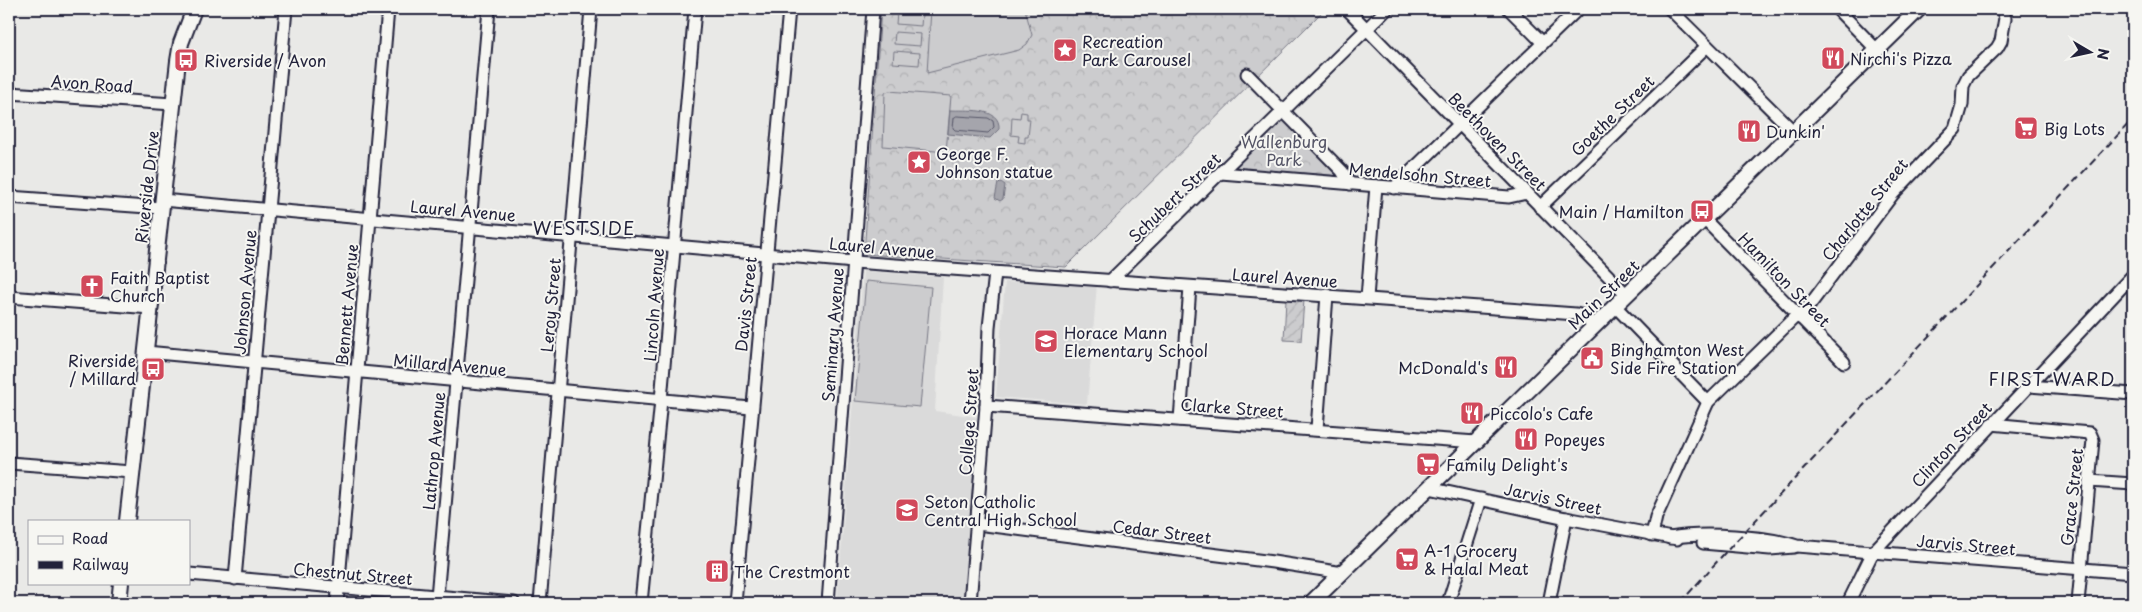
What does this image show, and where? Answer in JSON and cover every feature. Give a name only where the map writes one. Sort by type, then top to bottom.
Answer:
[{"type":"main road","name":"Riverside Drive","points":[[127,520],[179,52],[194,9]]},
{"type":"main road","name":"Main Street","points":[[1311,603],[1919,9]]},
{"type":"main road","points":[[118,603],[120,584]]},
{"type":"street","name":"Johnson Avenue","points":[[235,579],[286,9]]},
{"type":"street","name":"Bennett Avenue","points":[[337,603],[388,9]]},
{"type":"street","name":"Lathrop Avenue","points":[[437,597],[489,9]]},
{"type":"street","name":"Leroy Street","points":[[540,603],[591,9]]},
{"type":"street","name":"Lincoln Avenue","points":[[641,603],[661,400],[694,9]]},
{"type":"street","name":"Davis Street","points":[[735,603],[751,408],[789,9]]},
{"type":"street","name":"Seminary Avenue","points":[[828,603],[873,9]]},
{"type":"street","name":"Beethoven Street","points":[[1347,9],[1627,295]]},
{"type":"street","name":"Schubert Street","points":[[1110,281],[1387,9]]},
{"type":"street","points":[[1509,9],[1543,43]]},
{"type":"street","points":[[1394,188],[1578,9]]},
{"type":"street","points":[[1670,9],[1794,132]]},
{"type":"street","points":[[1837,9],[1877,50]]},
{"type":"street","name":"Charlotte Street","points":[[1652,535],[1656,517],[1708,402],[1798,317],[1893,194],[1955,129],[1962,105],[1963,86],[1968,76],[1997,48],[2000,42],[2004,24],[2004,11],[2002,9]]},
{"type":"street","name":"Goethe Street","points":[[1540,207],[1707,46]]},
{"type":"street","points":[[1247,74],[1342,171],[1350,184]]},
{"type":"street","name":"Avon Road","points":[[9,93],[173,104]]},
{"type":"street","name":"Mendelsohn Street","points":[[1221,173],[1509,197],[1527,193]]},
{"type":"street","points":[[1367,298],[1376,186]]},
{"type":"street","name":"Laurel Avenue","points":[[9,197],[268,209],[854,262],[1576,314],[1584,316],[1595,326]]},
{"type":"street","name":"Hamilton Street","points":[[1704,219],[1844,362]]},
{"type":"street","name":"College Street","points":[[970,603],[995,273]]},
{"type":"street","name":"Clinton Street","points":[[1848,603],[1873,552],[1991,424],[2133,275]]},
{"type":"street","points":[[1180,420],[1190,287]]},
{"type":"street","points":[[1317,429],[1327,295]]},
{"type":"street","points":[[9,297],[151,308]]},
{"type":"street","points":[[1615,306],[1708,402]]},
{"type":"street","name":"Millard Avenue","points":[[146,352],[751,408]]},
{"type":"street","points":[[2029,386],[2133,394]]},
{"type":"street","name":"Clarke Street","points":[[986,406],[1476,442]]},
{"type":"street","name":"Grace Street","points":[[1991,424],[2090,433],[2093,440],[2078,603]]},
{"type":"street","points":[[9,463],[132,472]]},
{"type":"street","points":[[2089,481],[2133,484]]},
{"type":"street","name":"Jarvis Street","points":[[1429,488],[1566,518],[1670,538],[1693,535],[1773,540],[1797,546],[2133,572]]},
{"type":"street","points":[[1448,603],[1481,499]]},
{"type":"street","points":[[1549,603],[1566,518]]},
{"type":"street","name":"Cedar Street","points":[[977,524],[1273,562],[1343,573]]},
{"type":"street","name":"Chestnut Street","points":[[190,574],[514,603]]},
{"type":"shaded area","name":"Seton Catholic Central High School","points":[[863,271],[943,277],[935,411],[977,417],[963,603],[837,603]]},
{"type":"shaded area","name":"Horace Mann Elementary School","points":[[1005,282],[1097,284],[1087,404],[996,397]]},
{"type":"green space","points":[[881,9],[1325,9],[1066,267],[864,254]]},
{"type":"green space","points":[[931,9],[1025,9],[1032,35],[1027,44],[1019,50],[927,73]]},
{"type":"green space","points":[[897,12],[922,14],[921,26],[896,24]]},
{"type":"green space","points":[[895,32],[921,34],[920,46],[894,44]]},
{"type":"green space","points":[[894,51],[920,53],[919,65],[893,63]]},
{"type":"green space","points":[[889,91],[951,96],[946,152],[883,146],[885,93]]},
{"type":"green space","points":[[1021,112],[1027,113],[1027,119],[1030,119],[1028,137],[1025,137],[1025,143],[1018,142],[1019,136],[1011,135],[1012,117],[1020,118]]},
{"type":"green space","name":"Wallenburg Park","points":[[1284,119],[1340,176],[1234,168]]},
{"type":"green space","points":[[866,281],[931,287],[920,407],[855,401]]},
{"type":"green space","points":[[1286,299],[1304,300],[1301,341],[1284,340]]},
{"type":"water","points":[[950,110],[973,110],[988,113],[994,116],[998,122],[999,129],[990,138],[948,134]]},
{"type":"water","points":[[1001,182],[1005,185],[1003,199],[1000,201],[995,198],[998,183]]},
{"type":"railway","points":[[1680,603],[2133,119]]},
{"type":"place","name":"Recreation Park Carousel","points":[[1065,50]]},
{"type":"place","name":"Nirchi's Pizza","points":[[1833,58]]},
{"type":"place","name":"Riverside / Avon","points":[[186,60]]},
{"type":"place","name":"Big Lots","points":[[2026,128]]},
{"type":"place","name":"Dunkin'","points":[[1749,131]]},
{"type":"place","name":"George F. Johnson statue","points":[[919,162]]},
{"type":"place","name":"Main / Hamilton","points":[[1702,211]]},
{"type":"place","name":"Faith Baptist Church","points":[[92,286]]},
{"type":"place","name":"Horace Mann Elementary School","points":[[1046,341]]},
{"type":"place","name":"Binghamton West Side Fire Station","points":[[1592,358]]},
{"type":"place","name":"McDonald's","points":[[1506,367]]},
{"type":"place","name":"Riverside / Millard","points":[[153,369]]},
{"type":"place","name":"Piccolo's Cafe","points":[[1472,413]]},
{"type":"place","name":"Popeyes","points":[[1526,439]]},
{"type":"place","name":"Family Delight's","points":[[1428,464]]},
{"type":"place","name":"Seton Catholic Central High School","points":[[907,510]]},
{"type":"place","name":"A-1 Grocery & Halal Meat","points":[[1407,559]]},
{"type":"place","name":"The Crestmont","points":[[717,571]]},
{"type":"district","name":"WESTSIDE","points":[[584,227]]},
{"type":"district","name":"FIRST WARD","points":[[2052,378]]}]
